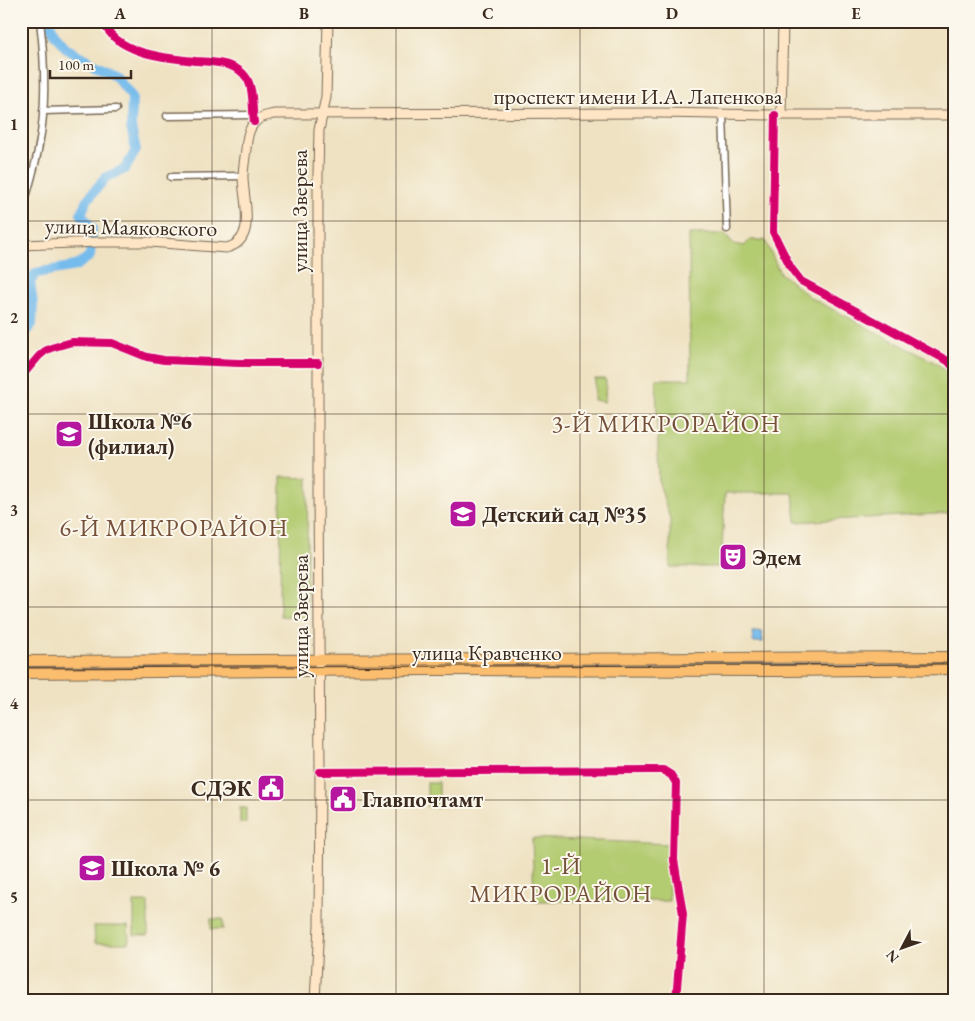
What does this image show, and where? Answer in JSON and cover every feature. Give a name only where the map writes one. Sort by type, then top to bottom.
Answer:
[{"type":"main road","name":"улица Зверева","points":[[315,1000],[319,925],[320,772],[318,166],[319,130],[326,97],[328,21]]},
{"type":"main road","points":[[778,115],[783,21]]},
{"type":"main road","name":"проспект имени И.А. Лапенкова","points":[[254,118],[274,114],[322,113],[954,115]]},
{"type":"main road","points":[[243,176],[247,140],[254,118]]},
{"type":"main road","name":"улица Маяковского","points":[[21,245],[150,242],[226,248],[238,243],[244,236],[247,225],[243,176]]},
{"type":"main road","name":"улица Кравченко","points":[[21,661],[954,657]]},
{"type":"main road","name":"улица Кравченко","points":[[21,673],[954,669]]},
{"type":"street","points":[[21,216],[40,144],[45,60],[40,21]]},
{"type":"street","points":[[103,21],[105,28],[113,38],[136,50],[178,59],[220,63],[237,69],[246,77],[250,87],[254,118],[167,116]]},
{"type":"street","points":[[43,111],[116,109]]},
{"type":"street","points":[[722,114],[727,230]]},
{"type":"street","points":[[778,115],[773,232],[791,268],[800,281],[948,361],[954,368]]},
{"type":"street","points":[[172,177],[243,176]]},
{"type":"street","points":[[21,377],[39,356],[51,348],[72,342],[112,343],[147,357],[164,360],[239,363],[318,363]]},
{"type":"street","points":[[460,658],[460,670]]},
{"type":"street","points":[[498,658],[498,670]]},
{"type":"street","points":[[537,658],[537,670]]},
{"type":"street","points":[[575,658],[575,670]]},
{"type":"street","points":[[612,658],[612,670]]},
{"type":"street","points":[[836,658],[836,670]]},
{"type":"street","points":[[263,659],[263,671]]},
{"type":"street","points":[[390,659],[390,670]]},
{"type":"street","points":[[434,659],[434,670]]},
{"type":"street","points":[[113,660],[114,672]]},
{"type":"street","points":[[79,661],[79,673]]},
{"type":"street","points":[[320,772],[663,770],[671,774],[676,783],[677,791],[674,809],[674,860],[683,914],[676,1000]]},
{"type":"green space","points":[[689,234],[725,234],[734,244],[744,246],[750,240],[765,240],[780,273],[811,298],[936,363],[948,372],[954,382],[954,513],[796,522],[793,493],[725,493],[721,567],[670,567],[670,519],[659,483],[656,379],[690,379]]},
{"type":"green space","points":[[595,379],[605,379],[606,381],[604,402],[594,400]]},
{"type":"green space","points":[[281,477],[308,478],[306,618],[280,616]]},
{"type":"green space","points":[[427,783],[438,783],[438,807],[427,807]]},
{"type":"green space","points":[[240,808],[246,808],[246,823],[240,823]]},
{"type":"green space","points":[[532,838],[670,844],[669,901],[534,901]]},
{"type":"green space","points":[[134,902],[148,902],[148,935],[134,935]]},
{"type":"green space","points":[[211,919],[223,919],[223,929],[211,929]]},
{"type":"green space","points":[[94,926],[128,926],[129,943],[95,943]]},
{"type":"water","points":[[762,631],[763,642],[753,642],[752,632]]},
{"type":"waterway","points":[[21,339],[32,324],[33,304],[30,282],[36,273],[76,266],[90,256],[92,228],[81,214],[87,200],[106,177],[125,169],[136,150],[131,128],[132,97],[115,75],[67,49],[55,35],[49,21]]},
{"type":"tram line","points":[[21,668],[954,664]]},
{"type":"cycle path","points":[[103,21],[109,32],[118,41],[143,52],[170,58],[223,64],[242,72],[249,82],[254,122]]},
{"type":"cycle path","points":[[775,115],[773,232],[791,268],[801,281],[948,361],[954,368]]},
{"type":"cycle path","points":[[21,377],[45,351],[72,342],[112,343],[147,357],[164,360],[239,363],[318,363]]},
{"type":"cycle path","points":[[320,772],[663,770],[671,775],[676,783],[674,860],[683,914],[676,1000]]},
{"type":"place","name":"Школа №6 (филиал)","points":[[69,434]]},
{"type":"place","name":"Детский сад №35","points":[[463,514]]},
{"type":"place","name":"Эдем","points":[[733,557]]},
{"type":"place","name":"СДЭК","points":[[271,788]]},
{"type":"place","name":"Главпочтамт","points":[[343,799]]},
{"type":"place","name":"Школа № 6","points":[[92,868]]},
{"type":"district","name":"3-Й МИКРОРАЙОН","points":[[666,423]]},
{"type":"district","name":"6-Й МИКРОРАЙОН","points":[[174,527]]},
{"type":"district","name":"1-Й МИКРОРАЙОН","points":[[561,879]]}]
